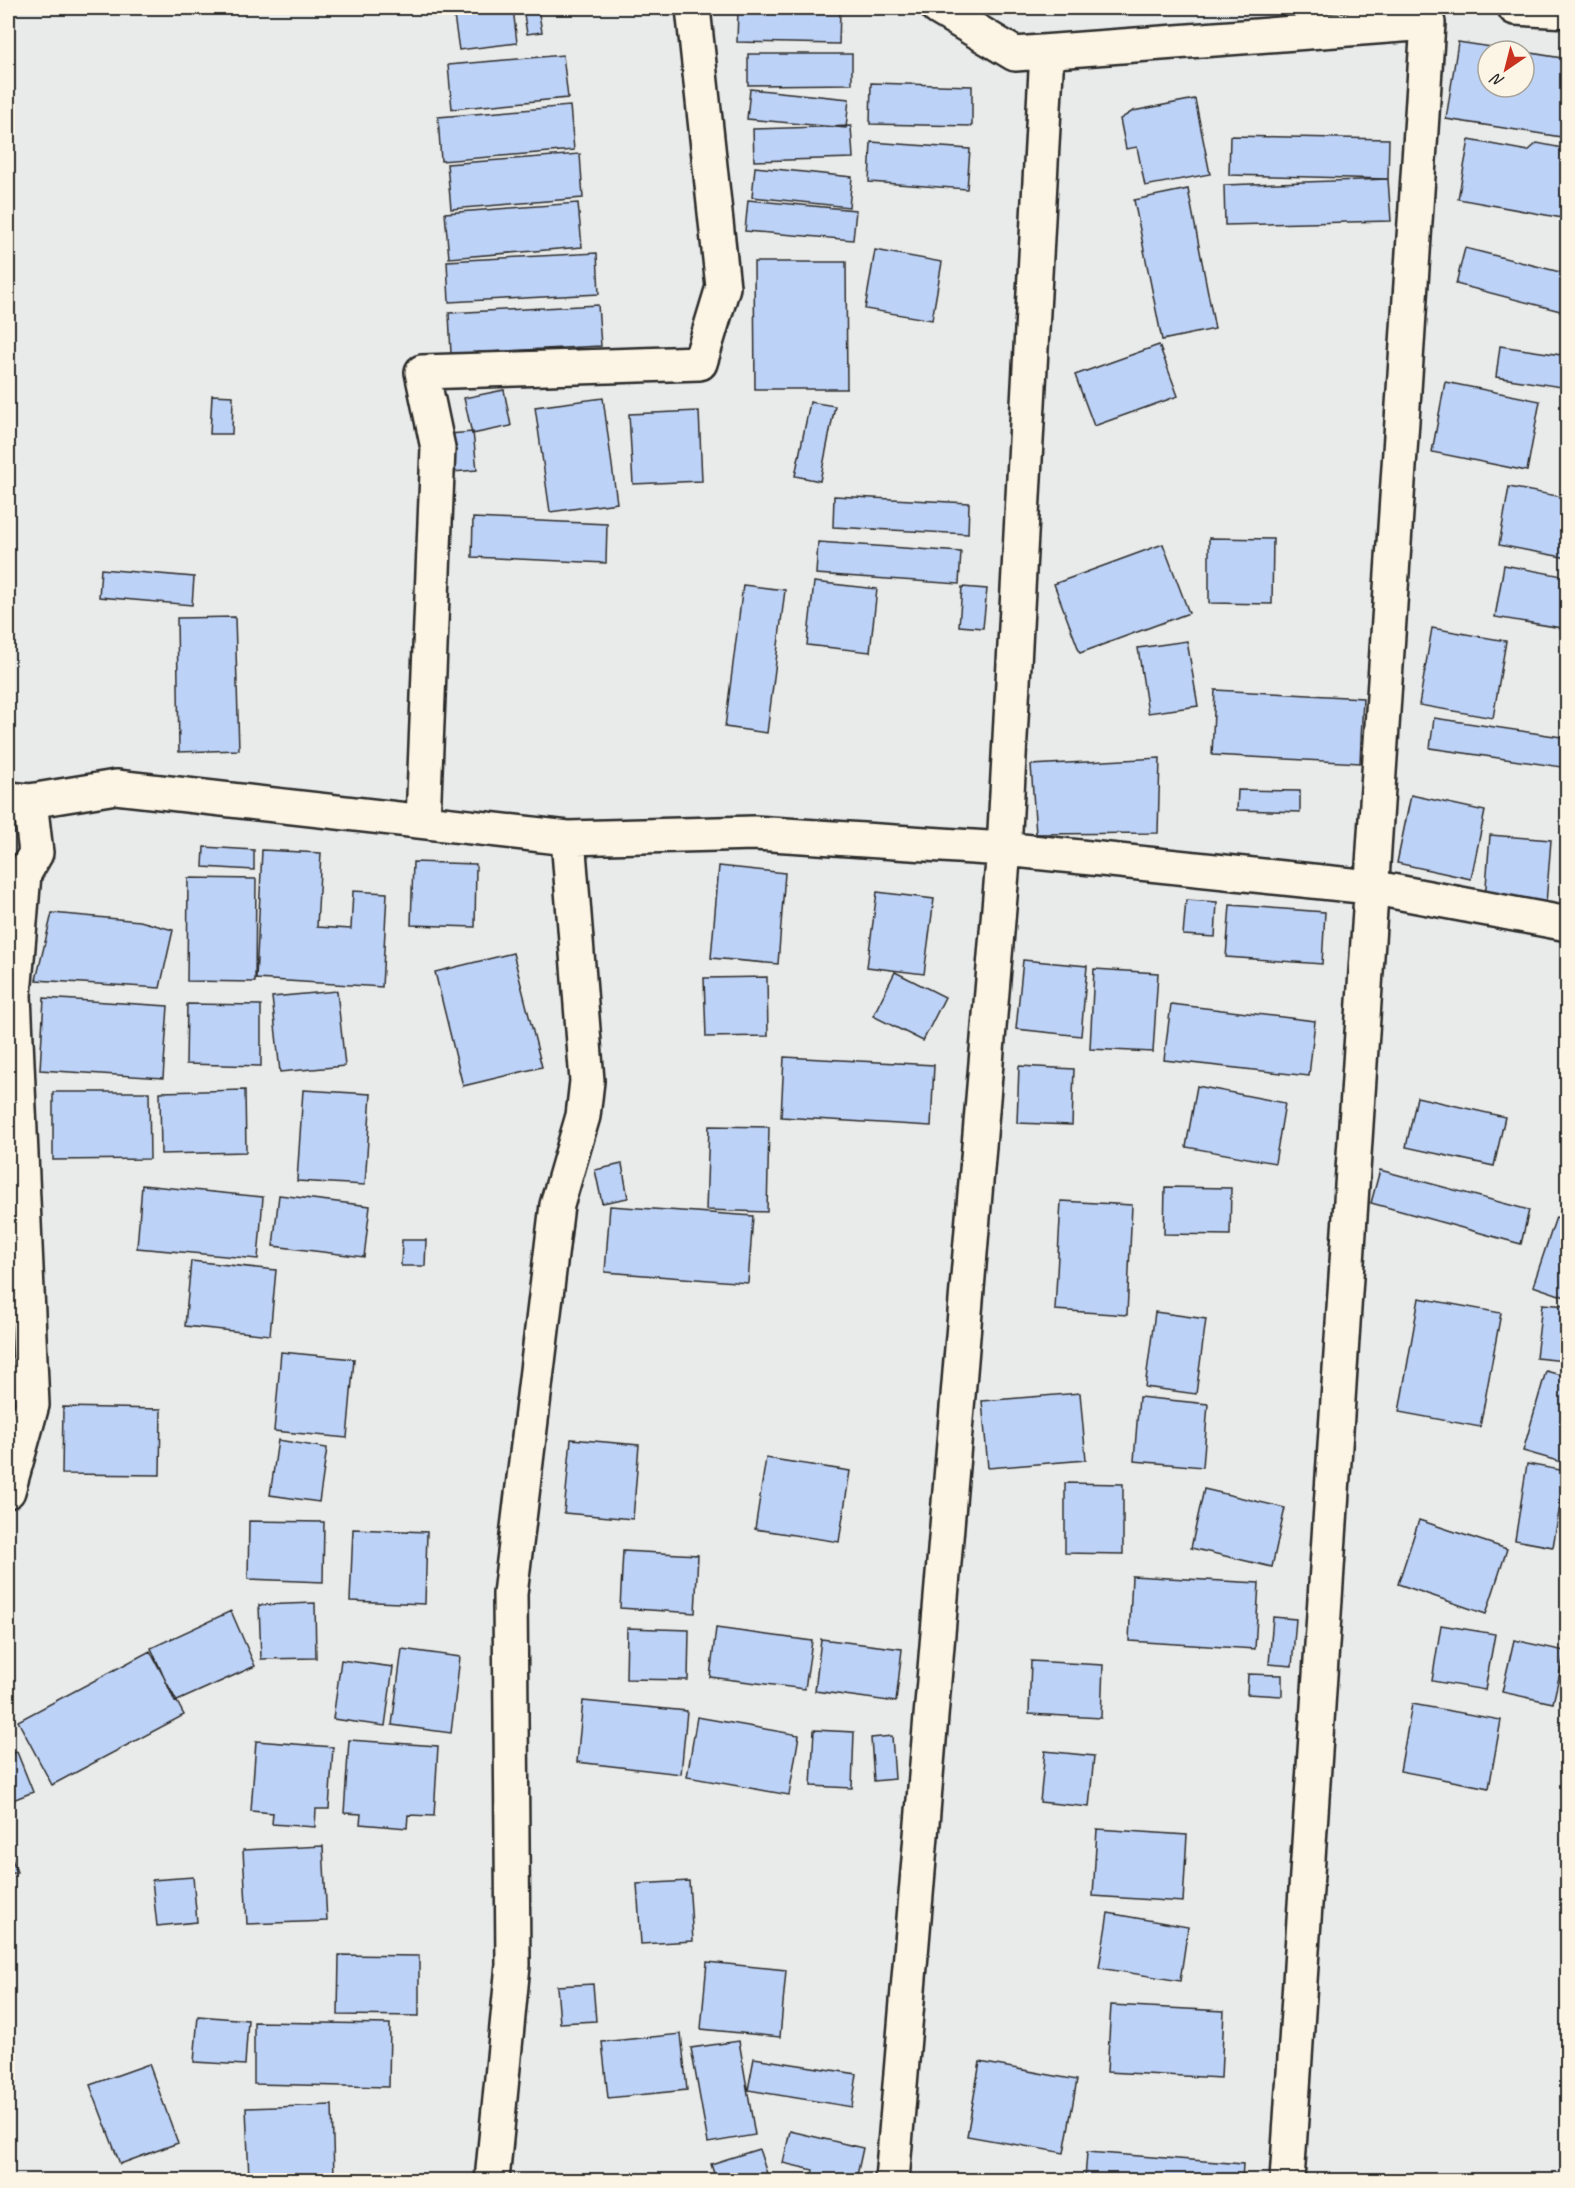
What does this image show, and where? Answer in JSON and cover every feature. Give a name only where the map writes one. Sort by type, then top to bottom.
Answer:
[{"type":"street","points":[[423,821],[438,448],[422,372],[700,363],[723,287],[693,8]]},
{"type":"street","points":[[938,8],[1014,54],[1435,15],[1370,887],[1287,2181]]},
{"type":"street","points":[[1515,8],[1568,11]]},
{"type":"street","points":[[892,2181],[1004,849],[1047,52]]},
{"type":"street","points":[[8,1491],[32,1405],[14,995],[24,874],[36,853],[19,800],[116,787],[568,838],[754,833],[1004,849],[1370,887],[1568,924]]},
{"type":"street","points":[[492,2181],[513,1965],[510,1594],[557,1205],[583,1116],[587,1081],[568,838]]},
{"type":"building","points":[[513,8],[517,43],[459,50],[454,16]]},
{"type":"building","points":[[523,8],[538,8],[542,32],[527,34]]},
{"type":"building","points":[[738,10],[840,11],[839,44],[737,42]]},
{"type":"building","points":[[1458,42],[1476,45],[1476,99],[1536,99],[1536,54],[1568,59],[1568,138],[1446,119]]},
{"type":"building","points":[[748,54],[852,54],[852,84],[748,85]]},
{"type":"building","points":[[563,55],[568,98],[452,109],[448,65]]},
{"type":"building","points":[[871,83],[972,86],[972,126],[870,124]]},
{"type":"building","points":[[750,89],[849,99],[846,128],[747,119]]},
{"type":"building","points":[[1195,99],[1210,174],[1145,186],[1137,147],[1126,149],[1120,119],[1133,111]]},
{"type":"building","points":[[570,106],[574,150],[441,161],[438,117]]},
{"type":"building","points":[[851,126],[853,158],[754,161],[753,129]]},
{"type":"building","points":[[1230,136],[1389,139],[1388,179],[1229,175]]},
{"type":"building","points":[[1469,140],[1528,151],[1537,143],[1568,149],[1568,219],[1458,199]]},
{"type":"building","points":[[871,142],[970,149],[967,189],[869,182]]},
{"type":"building","points":[[580,154],[583,198],[451,209],[447,164]]},
{"type":"building","points":[[755,167],[852,177],[849,207],[752,197]]},
{"type":"building","points":[[1388,179],[1391,221],[1225,225],[1224,185]]},
{"type":"building","points":[[1188,189],[1215,329],[1162,340],[1134,200]]},
{"type":"building","points":[[748,200],[856,210],[853,240],[745,231]]},
{"type":"building","points":[[578,203],[582,247],[449,258],[445,213]]},
{"type":"building","points":[[1465,248],[1568,274],[1568,313],[1456,284]]},
{"type":"building","points":[[875,250],[942,262],[932,320],[865,309]]},
{"type":"building","points":[[597,253],[599,294],[449,302],[447,261]]},
{"type":"building","points":[[754,262],[846,262],[847,389],[755,389]]},
{"type":"building","points":[[598,305],[601,346],[451,354],[449,313]]},
{"type":"building","points":[[1159,345],[1178,396],[1094,426],[1075,375]]},
{"type":"building","points":[[1500,346],[1568,356],[1568,388],[1496,377]]},
{"type":"building","points":[[1445,382],[1540,401],[1527,471],[1432,452]]},
{"type":"building","points":[[504,390],[511,426],[472,434],[464,398]]},
{"type":"building","points":[[212,395],[233,396],[232,434],[210,434]]},
{"type":"building","points":[[603,398],[617,503],[550,512],[535,407]]},
{"type":"building","points":[[810,402],[835,406],[820,481],[795,476]]},
{"type":"building","points":[[699,411],[702,481],[633,484],[629,414]]},
{"type":"building","points":[[473,432],[477,470],[452,472],[449,434]]},
{"type":"building","points":[[1509,487],[1568,498],[1568,558],[1499,545]]},
{"type":"building","points":[[834,496],[969,503],[968,534],[833,527]]},
{"type":"building","points":[[473,518],[607,524],[606,563],[472,557]]},
{"type":"building","points":[[1209,538],[1273,539],[1272,604],[1209,603]]},
{"type":"building","points":[[818,542],[961,552],[959,584],[816,574]]},
{"type":"building","points":[[1163,544],[1189,613],[1080,653],[1054,584]]},
{"type":"building","points":[[1504,565],[1568,577],[1568,629],[1495,617]]},
{"type":"building","points":[[101,569],[194,577],[192,605],[99,597]]},
{"type":"building","points":[[814,582],[877,589],[870,652],[807,645]]},
{"type":"building","points":[[743,585],[785,590],[767,733],[725,727]]},
{"type":"building","points":[[962,587],[987,589],[983,628],[959,626]]},
{"type":"building","points":[[235,617],[239,750],[179,752],[177,618]]},
{"type":"building","points":[[1432,628],[1506,641],[1493,718],[1419,705]]},
{"type":"building","points":[[1187,641],[1198,706],[1148,713],[1138,648]]},
{"type":"building","points":[[1215,690],[1363,698],[1360,763],[1212,755]]},
{"type":"building","points":[[1434,718],[1568,738],[1568,768],[1430,748]]},
{"type":"building","points":[[1160,758],[1158,833],[1036,834],[1031,765]]},
{"type":"building","points":[[1238,790],[1300,791],[1300,812],[1237,810]]},
{"type":"building","points":[[1411,795],[1485,811],[1471,879],[1397,863]]},
{"type":"building","points":[[1490,835],[1551,840],[1546,904],[1485,899]]},
{"type":"building","points":[[204,847],[254,850],[254,870],[203,867]]},
{"type":"building","points":[[262,850],[321,853],[317,927],[351,929],[353,891],[387,893],[382,987],[256,979]]},
{"type":"building","points":[[413,862],[476,864],[475,927],[411,925]]},
{"type":"building","points":[[719,866],[785,873],[778,964],[711,958]]},
{"type":"building","points":[[1568,872],[1568,909],[1559,907]]},
{"type":"building","points":[[188,878],[256,879],[255,982],[187,981]]},
{"type":"building","points":[[877,892],[934,899],[924,974],[867,967]]},
{"type":"building","points":[[1186,900],[1217,902],[1215,937],[1183,935]]},
{"type":"building","points":[[1230,905],[1325,912],[1322,964],[1226,957]]},
{"type":"building","points":[[52,913],[140,921],[173,930],[160,988],[36,980]]},
{"type":"building","points":[[513,953],[542,1067],[463,1086],[435,972]]},
{"type":"building","points":[[1023,960],[1087,966],[1081,1036],[1016,1029]]},
{"type":"building","points":[[1094,969],[1158,973],[1153,1052],[1090,1049]]},
{"type":"building","points":[[895,972],[945,997],[923,1041],[873,1016]]},
{"type":"building","points":[[767,977],[768,1036],[706,1037],[704,978]]},
{"type":"building","points":[[337,991],[345,1066],[280,1072],[272,997]]},
{"type":"building","points":[[44,998],[168,1006],[163,1078],[40,1070]]},
{"type":"building","points":[[187,1004],[261,1005],[261,1066],[186,1064]]},
{"type":"building","points":[[1171,1004],[1315,1021],[1309,1076],[1164,1060]]},
{"type":"building","points":[[784,1057],[934,1065],[931,1126],[781,1117]]},
{"type":"building","points":[[1019,1066],[1074,1069],[1072,1125],[1017,1123]]},
{"type":"building","points":[[1197,1086],[1285,1103],[1275,1163],[1186,1147]]},
{"type":"building","points":[[245,1090],[246,1152],[161,1154],[160,1092]]},
{"type":"building","points":[[303,1090],[371,1094],[365,1185],[297,1181]]},
{"type":"building","points":[[53,1092],[149,1092],[150,1159],[53,1160]]},
{"type":"building","points":[[1417,1097],[1505,1117],[1494,1166],[1406,1147]]},
{"type":"building","points":[[709,1126],[769,1127],[767,1212],[706,1210]]},
{"type":"building","points":[[622,1164],[628,1198],[602,1203],[595,1170]]},
{"type":"building","points":[[1380,1170],[1529,1210],[1521,1244],[1371,1203]]},
{"type":"building","points":[[142,1185],[263,1197],[258,1259],[137,1248]]},
{"type":"building","points":[[1165,1187],[1231,1188],[1230,1235],[1164,1234]]},
{"type":"building","points":[[279,1195],[370,1206],[364,1257],[273,1246]]},
{"type":"building","points":[[1061,1201],[1132,1205],[1127,1315],[1055,1310]]},
{"type":"building","points":[[610,1206],[753,1216],[748,1283],[605,1272]]},
{"type":"building","points":[[1556,1217],[1568,1221],[1568,1298],[1533,1286]]},
{"type":"building","points":[[402,1240],[426,1240],[425,1266],[401,1266]]},
{"type":"building","points":[[191,1261],[276,1270],[270,1335],[185,1326]]},
{"type":"building","points":[[1419,1298],[1501,1313],[1480,1427],[1399,1412]]},
{"type":"building","points":[[1542,1304],[1568,1306],[1565,1361],[1536,1358]]},
{"type":"building","points":[[1155,1312],[1206,1319],[1196,1394],[1145,1387]]},
{"type":"building","points":[[281,1352],[354,1359],[347,1438],[274,1431]]},
{"type":"building","points":[[1546,1371],[1568,1377],[1568,1464],[1523,1451]]},
{"type":"building","points":[[1080,1393],[1086,1460],[988,1468],[982,1401]]},
{"type":"building","points":[[1139,1397],[1208,1404],[1203,1467],[1134,1461]]},
{"type":"building","points":[[63,1407],[161,1409],[160,1475],[62,1474]]},
{"type":"building","points":[[571,1439],[639,1445],[633,1519],[564,1513]]},
{"type":"building","points":[[278,1440],[327,1448],[319,1502],[270,1495]]},
{"type":"building","points":[[766,1458],[850,1471],[839,1542],[755,1529]]},
{"type":"building","points":[[1527,1464],[1566,1471],[1553,1547],[1515,1540]]},
{"type":"building","points":[[1065,1483],[1123,1484],[1123,1554],[1065,1553]]},
{"type":"building","points":[[1204,1489],[1285,1508],[1272,1567],[1191,1548]]},
{"type":"building","points":[[1419,1520],[1507,1549],[1486,1614],[1398,1584]]},
{"type":"building","points":[[249,1521],[324,1522],[323,1582],[248,1579]]},
{"type":"building","points":[[353,1529],[427,1532],[425,1604],[350,1601]]},
{"type":"building","points":[[623,1551],[698,1555],[695,1613],[620,1608]]},
{"type":"building","points":[[1132,1576],[1259,1583],[1255,1649],[1129,1641]]},
{"type":"building","points":[[315,1603],[316,1658],[261,1659],[259,1605]]},
{"type":"building","points":[[231,1611],[255,1666],[175,1702],[151,1648]]},
{"type":"building","points":[[1273,1617],[1296,1619],[1292,1666],[1269,1664]]},
{"type":"building","points":[[1441,1625],[1495,1634],[1485,1690],[1432,1681]]},
{"type":"building","points":[[627,1628],[689,1630],[688,1680],[626,1679]]},
{"type":"building","points":[[716,1628],[812,1641],[805,1689],[710,1677]]},
{"type":"building","points":[[821,1639],[902,1649],[896,1702],[815,1691]]},
{"type":"building","points":[[1514,1640],[1565,1651],[1553,1703],[1502,1692]]},
{"type":"building","points":[[402,1649],[460,1657],[451,1733],[392,1725]]},
{"type":"building","points":[[150,1651],[184,1715],[52,1785],[18,1721]]},
{"type":"building","points":[[341,1660],[393,1667],[385,1726],[333,1719]]},
{"type":"building","points":[[1031,1661],[1103,1665],[1101,1718],[1029,1714]]},
{"type":"building","points":[[1248,1674],[1282,1675],[1282,1696],[1247,1694]]},
{"type":"building","points":[[583,1701],[687,1711],[681,1774],[577,1762]]},
{"type":"building","points":[[1412,1704],[1501,1720],[1489,1788],[1400,1771]]},
{"type":"building","points":[[697,1717],[799,1735],[789,1795],[687,1777]]},
{"type":"building","points":[[814,1730],[854,1732],[852,1788],[811,1786]]},
{"type":"building","points":[[892,1736],[895,1779],[874,1781],[871,1738]]},
{"type":"building","points":[[349,1740],[438,1746],[434,1816],[408,1815],[407,1828],[360,1824],[361,1814],[344,1813]]},
{"type":"building","points":[[256,1741],[333,1747],[329,1809],[316,1809],[315,1827],[272,1824],[273,1813],[251,1811]]},
{"type":"building","points":[[1045,1751],[1094,1756],[1089,1807],[1040,1802]]},
{"type":"building","points":[[17,1752],[33,1792],[8,1802],[8,1755]]},
{"type":"building","points":[[1097,1829],[1187,1835],[1183,1902],[1093,1896]]},
{"type":"building","points":[[323,1846],[327,1921],[247,1924],[243,1850]]},
{"type":"building","points":[[8,1849],[17,1872],[8,1875]]},
{"type":"building","points":[[193,1877],[197,1922],[157,1926],[152,1880]]},
{"type":"building","points":[[689,1881],[693,1941],[641,1944],[637,1884]]},
{"type":"building","points":[[1108,1913],[1188,1927],[1180,1981],[1099,1968]]},
{"type":"building","points":[[339,1955],[419,1956],[419,2016],[338,2015]]},
{"type":"building","points":[[707,1962],[786,1970],[780,2037],[701,2029]]},
{"type":"building","points":[[593,1984],[596,2021],[560,2023],[557,1986]]},
{"type":"building","points":[[1111,2005],[1224,2011],[1221,2078],[1107,2072]]},
{"type":"building","points":[[198,2016],[248,2020],[245,2065],[194,2062]]},
{"type":"building","points":[[254,2022],[390,2024],[389,2087],[254,2084]]},
{"type":"building","points":[[681,2034],[687,2090],[608,2098],[602,2042]]},
{"type":"building","points":[[739,2041],[755,2135],[708,2143],[691,2048]]},
{"type":"building","points":[[754,2058],[857,2074],[852,2107],[748,2090]]},
{"type":"building","points":[[980,2062],[1077,2080],[1064,2153],[967,2136]]},
{"type":"building","points":[[149,2064],[178,2143],[120,2164],[90,2085]]},
{"type":"building","points":[[332,2105],[334,2176],[249,2179],[246,2108]]},
{"type":"building","points":[[790,2131],[863,2148],[856,2180],[811,2180],[813,2170],[783,2163]]},
{"type":"building","points":[[759,2149],[769,2180],[716,2180],[711,2164]]},
{"type":"building","points":[[1087,2152],[1243,2164],[1242,2180],[1085,2180]]}]
